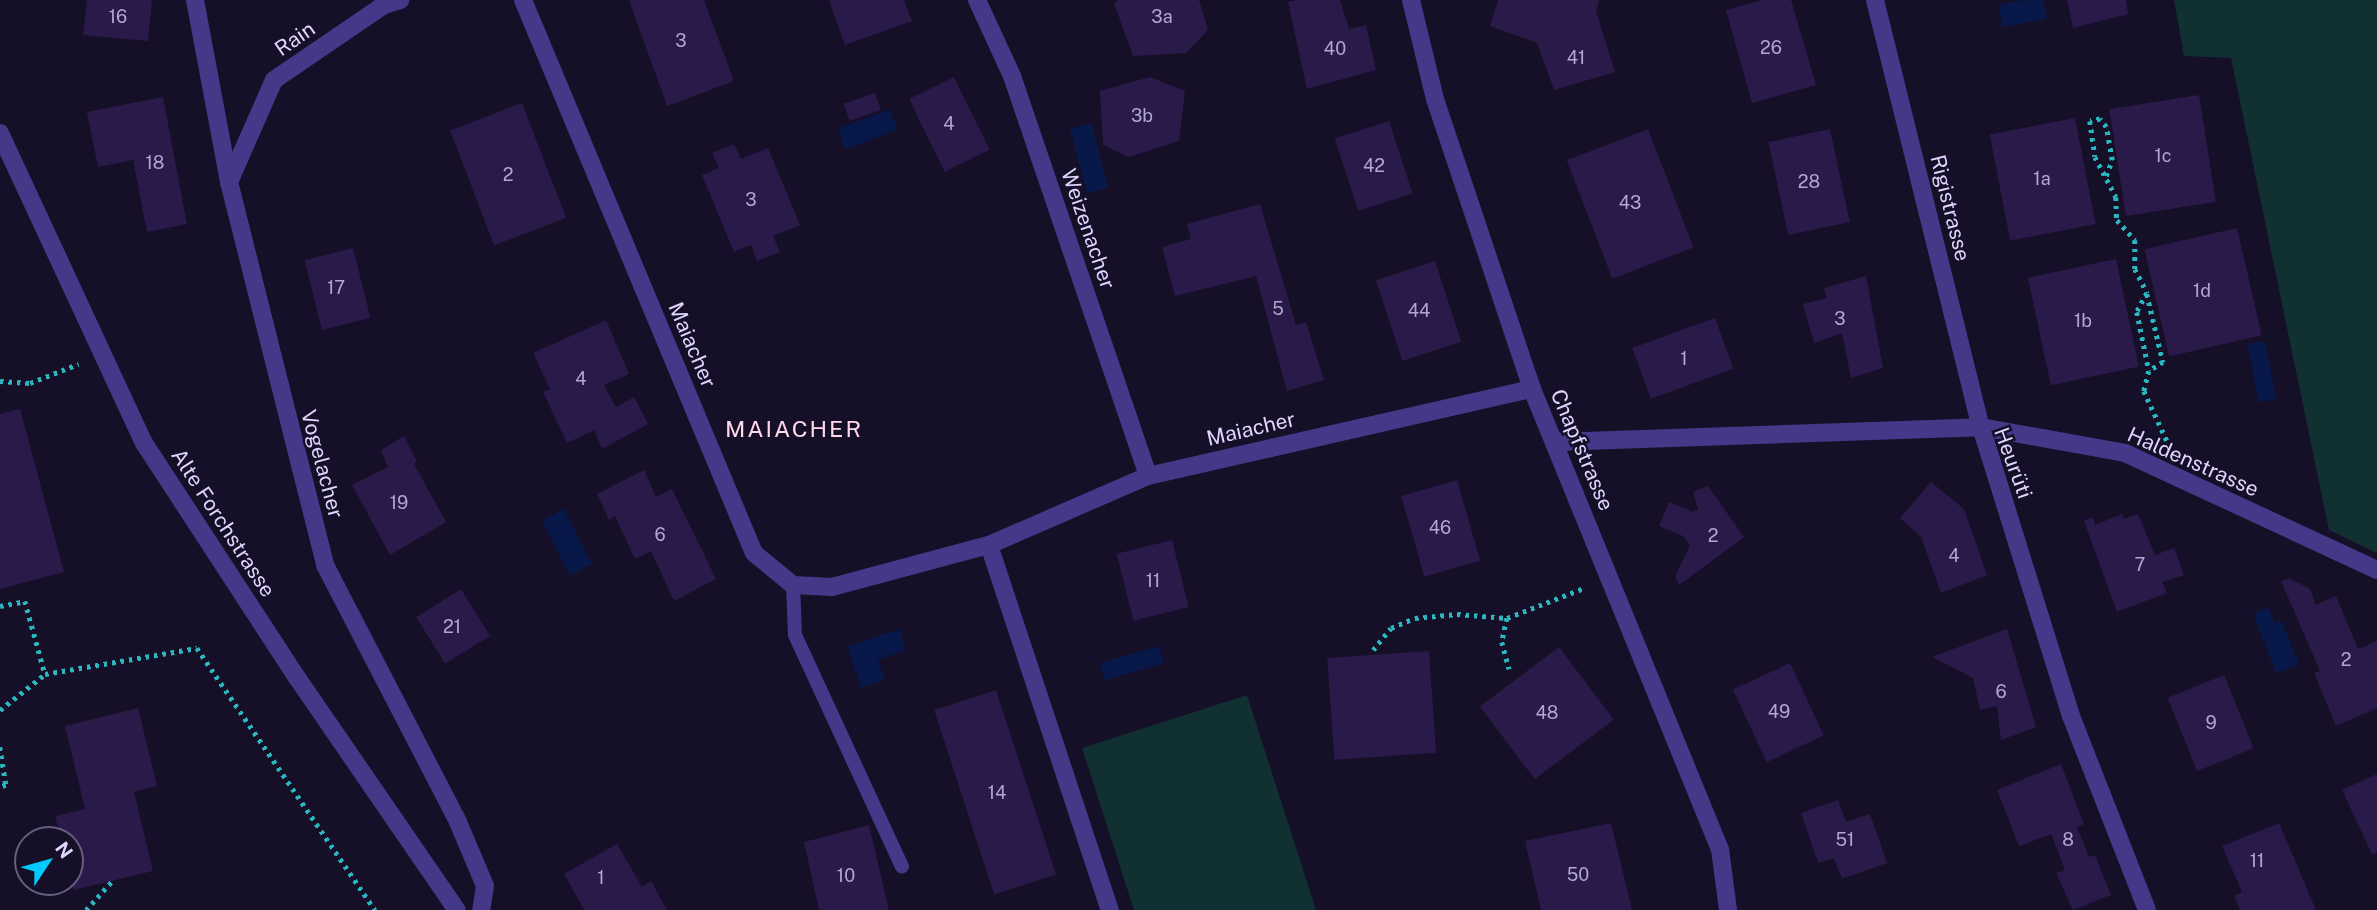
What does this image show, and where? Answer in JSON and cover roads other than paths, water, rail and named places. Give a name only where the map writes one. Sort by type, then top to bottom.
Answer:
[{"type":"street","name":"Vogelacher","points":[[195,0],[229,182],[326,565],[458,822],[485,886],[481,910]]},
{"type":"street","name":"Rain","points":[[229,182],[274,80],[384,5],[400,0]]},
{"type":"street","name":"Maiacher","points":[[523,0],[754,552],[793,584],[832,587],[989,545],[1148,476],[1532,389]]},
{"type":"street","name":"Weizenacher","points":[[977,0],[1012,76],[1148,476]]},
{"type":"street","name":"Chapfstrasse","points":[[1411,0],[1435,99],[1532,389],[1556,442],[1720,849],[1728,910]]},
{"type":"street","name":"Rigistrasse","points":[[1875,0],[1981,428]]},
{"type":"street","name":"Alte Forchstrasse","points":[[0,132],[144,443],[298,679],[457,910]]},
{"type":"street","name":"Heurüti","points":[[1556,442],[1981,428],[2071,716],[2147,910]]},
{"type":"street","name":"Haldenstrasse","points":[[1981,428],[2125,453],[2377,570]]},
{"type":"street","points":[[989,545],[1110,910]]},
{"type":"lane","points":[[793,584],[795,635],[902,867]]},
{"type":"water","points":[[2043,0],[2047,19],[2002,27],[1998,5]]},
{"type":"water","points":[[890,109],[898,130],[846,150],[838,129]]},
{"type":"water","points":[[1091,123],[1108,188],[1087,193],[1070,129]]},
{"type":"water","points":[[2265,341],[2276,399],[2259,402],[2247,344]]},
{"type":"water","points":[[564,509],[592,564],[570,576],[542,520]]},
{"type":"water","points":[[2268,607],[2275,623],[2282,621],[2299,664],[2276,673],[2253,614]]},
{"type":"water","points":[[899,629],[906,650],[878,660],[885,680],[861,688],[847,647]]},
{"type":"water","points":[[1159,646],[1164,663],[1104,680],[1099,663]]},
{"type":"district","name":"MAIACHER","points":[[794,429]]}]
